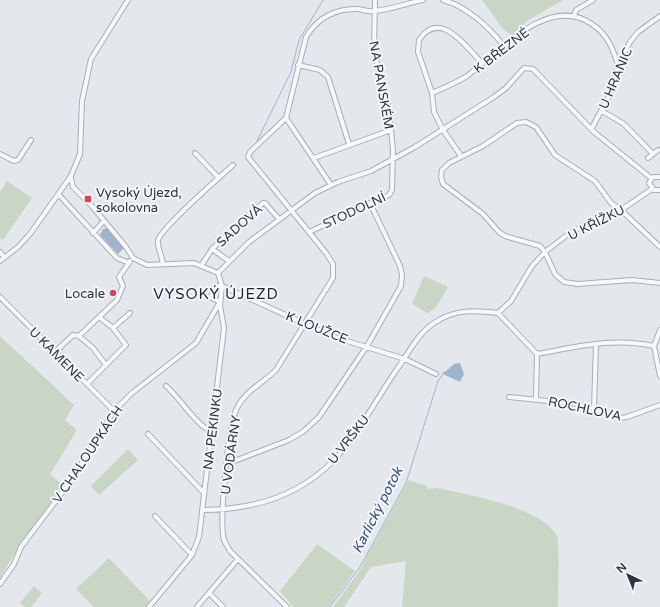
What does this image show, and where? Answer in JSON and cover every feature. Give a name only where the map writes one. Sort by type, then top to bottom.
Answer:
[{"type":"street","points":[[0,260],[30,234],[59,196],[71,176],[80,154],[82,101],[85,82],[94,53],[128,0]]},
{"type":"street","name":"NA PANSKÉM","points":[[375,0],[374,51],[384,85],[391,130],[392,159]]},
{"type":"street","points":[[309,232],[249,160],[248,156],[250,152],[286,118],[306,37],[313,27],[322,19],[334,12],[346,10],[374,11],[423,0]]},
{"type":"street","points":[[443,0],[458,5],[490,30],[503,45]]},
{"type":"street","points":[[574,16],[576,10],[593,0]]},
{"type":"street","name":"K BŘEZNÉ","points":[[432,94],[462,79],[503,45],[545,19],[562,15],[574,16],[601,30],[613,49],[618,65]]},
{"type":"street","name":"U HRANIC","points":[[592,128],[602,111],[612,88],[618,65],[634,36],[660,16]]},
{"type":"street","points":[[461,156],[443,130],[432,106],[432,94],[418,52],[419,40],[425,32],[435,28],[447,29],[482,63]]},
{"type":"street","points":[[298,65],[320,70],[328,77],[349,144]]},
{"type":"street","points":[[218,273],[249,242],[291,210],[331,185],[371,171],[443,130],[494,97],[506,88],[521,70],[528,67],[538,73],[592,128],[651,178]]},
{"type":"street","points":[[602,111],[624,124],[653,154]]},
{"type":"street","points":[[286,118],[331,185]]},
{"type":"street","points":[[660,247],[606,198],[595,181],[555,155],[536,127],[526,122],[517,123],[488,143],[449,163],[442,170],[441,177],[443,184],[483,214],[499,232],[505,236],[536,244],[545,252],[554,274],[564,282],[578,284],[632,280],[660,283]]},
{"type":"street","points":[[314,158],[391,130]]},
{"type":"street","points":[[0,154],[14,161],[18,160],[31,140]]},
{"type":"street","points":[[648,158],[658,150]]},
{"type":"street","points":[[195,153],[219,178]]},
{"type":"street","name":"STODOLNÍ","points":[[309,232],[391,193],[392,159]]},
{"type":"street","points":[[163,264],[158,241],[160,236],[232,165]]},
{"type":"street","points":[[71,176],[73,187],[104,221],[133,258],[147,265],[189,263],[218,273]]},
{"type":"street","points":[[651,178],[655,176],[660,177]]},
{"type":"street","points":[[651,178],[649,183],[652,188],[660,190]]},
{"type":"street","name":"U KŘÍŽKU","points":[[498,313],[511,301],[532,266],[545,252],[567,235],[585,225],[621,210],[652,188]]},
{"type":"street","points":[[59,196],[117,258],[128,263]]},
{"type":"street","name":"SADOVÁ","points":[[201,266],[212,249],[262,203],[265,203],[279,219]]},
{"type":"street","points":[[228,462],[289,440],[304,431],[319,417],[367,346],[401,286],[402,275],[400,266],[370,203]]},
{"type":"street","points":[[92,233],[104,221]]},
{"type":"street","name":"U VODÁRNY","points":[[287,607],[230,550],[224,539],[223,510],[232,429],[237,408],[248,392],[267,379],[276,370],[333,278],[333,264],[309,232]]},
{"type":"street","points":[[212,249],[229,261]]},
{"type":"street","points":[[0,252],[4,257]]},
{"type":"street","points":[[79,336],[117,300],[122,286],[119,277],[133,258]]},
{"type":"street","points":[[218,273],[222,286],[220,302],[210,297],[217,286],[222,286]]},
{"type":"street","name":"K LOUŽCE","points":[[222,286],[334,337],[405,359],[436,374]]},
{"type":"street","name":"U KAMENE","points":[[0,297],[87,384],[91,390],[114,411]]},
{"type":"street","name":"V CHALOUPKÁCH","points":[[0,584],[14,564],[21,548],[70,482],[114,411],[132,392],[196,343],[220,302]]},
{"type":"street","name":"NA PEKINKU","points":[[149,607],[192,555],[199,537],[224,328],[220,302]]},
{"type":"street","name":"U VRŠKU","points":[[202,510],[223,510],[255,506],[296,489],[332,462],[350,440],[405,359],[418,336],[426,328],[454,313],[475,310],[498,313]]},
{"type":"street","points":[[113,328],[130,313]]},
{"type":"street","points":[[498,313],[537,354],[536,398]]},
{"type":"street","points":[[87,384],[126,345],[113,328],[99,317]]},
{"type":"street","points":[[660,330],[654,346],[660,376]]},
{"type":"street","points":[[55,352],[73,335],[79,336],[93,348],[106,366]]},
{"type":"street","points":[[537,354],[624,341],[654,346]]},
{"type":"street","points":[[594,409],[596,344]]},
{"type":"street","points":[[166,386],[207,430],[211,431]]},
{"type":"street","name":"ROCHLOVA","points":[[509,396],[578,404],[620,418],[627,417],[660,405]]},
{"type":"street","points":[[148,434],[204,493]]},
{"type":"street","points":[[155,516],[192,555]]},
{"type":"street","points":[[198,607],[238,559]]},
{"type":"street","points":[[209,593],[223,607]]},
{"type":"green space","points":[[482,0],[563,0],[527,21],[513,36],[504,30]]},
{"type":"green space","points":[[7,181],[32,198],[3,240],[0,238],[0,192]]},
{"type":"green space","points":[[424,276],[448,287],[435,309],[427,313],[412,304]]},
{"type":"green space","points":[[0,336],[74,405],[65,420],[77,430],[50,474],[65,487],[16,551],[0,578]]},
{"type":"green space","points":[[128,449],[138,460],[99,495],[91,486]]},
{"type":"green space","points":[[409,480],[427,486],[427,489],[437,488],[503,504],[536,517],[549,526],[557,536],[558,540],[558,607],[402,607],[406,561],[371,567],[344,607],[333,607],[363,566],[366,557]]},
{"type":"green space","points":[[317,544],[355,571],[329,607],[293,607],[280,591]]},
{"type":"green space","points":[[109,558],[149,600],[145,607],[94,607],[76,589]]},
{"type":"green space","points":[[34,586],[42,593],[31,607],[25,607],[20,603]]},
{"type":"water","points":[[107,228],[124,248],[118,254],[100,235],[103,229]]},
{"type":"water","points":[[460,363],[464,374],[460,382],[443,374],[454,364]]},
{"type":"waterway","points":[[257,141],[291,72],[299,40],[323,0]]},
{"type":"waterway","name":"Karlický potok","points":[[330,607],[360,567],[406,483],[438,381],[445,371]]},
{"type":"place","name":"Vysoký Újezd, sokolovna","points":[[88,199]]},
{"type":"place","name":"Locale","points":[[113,293]]},
{"type":"district","name":"VYSOKÝ ÚJEZD","points":[[216,294]]}]
